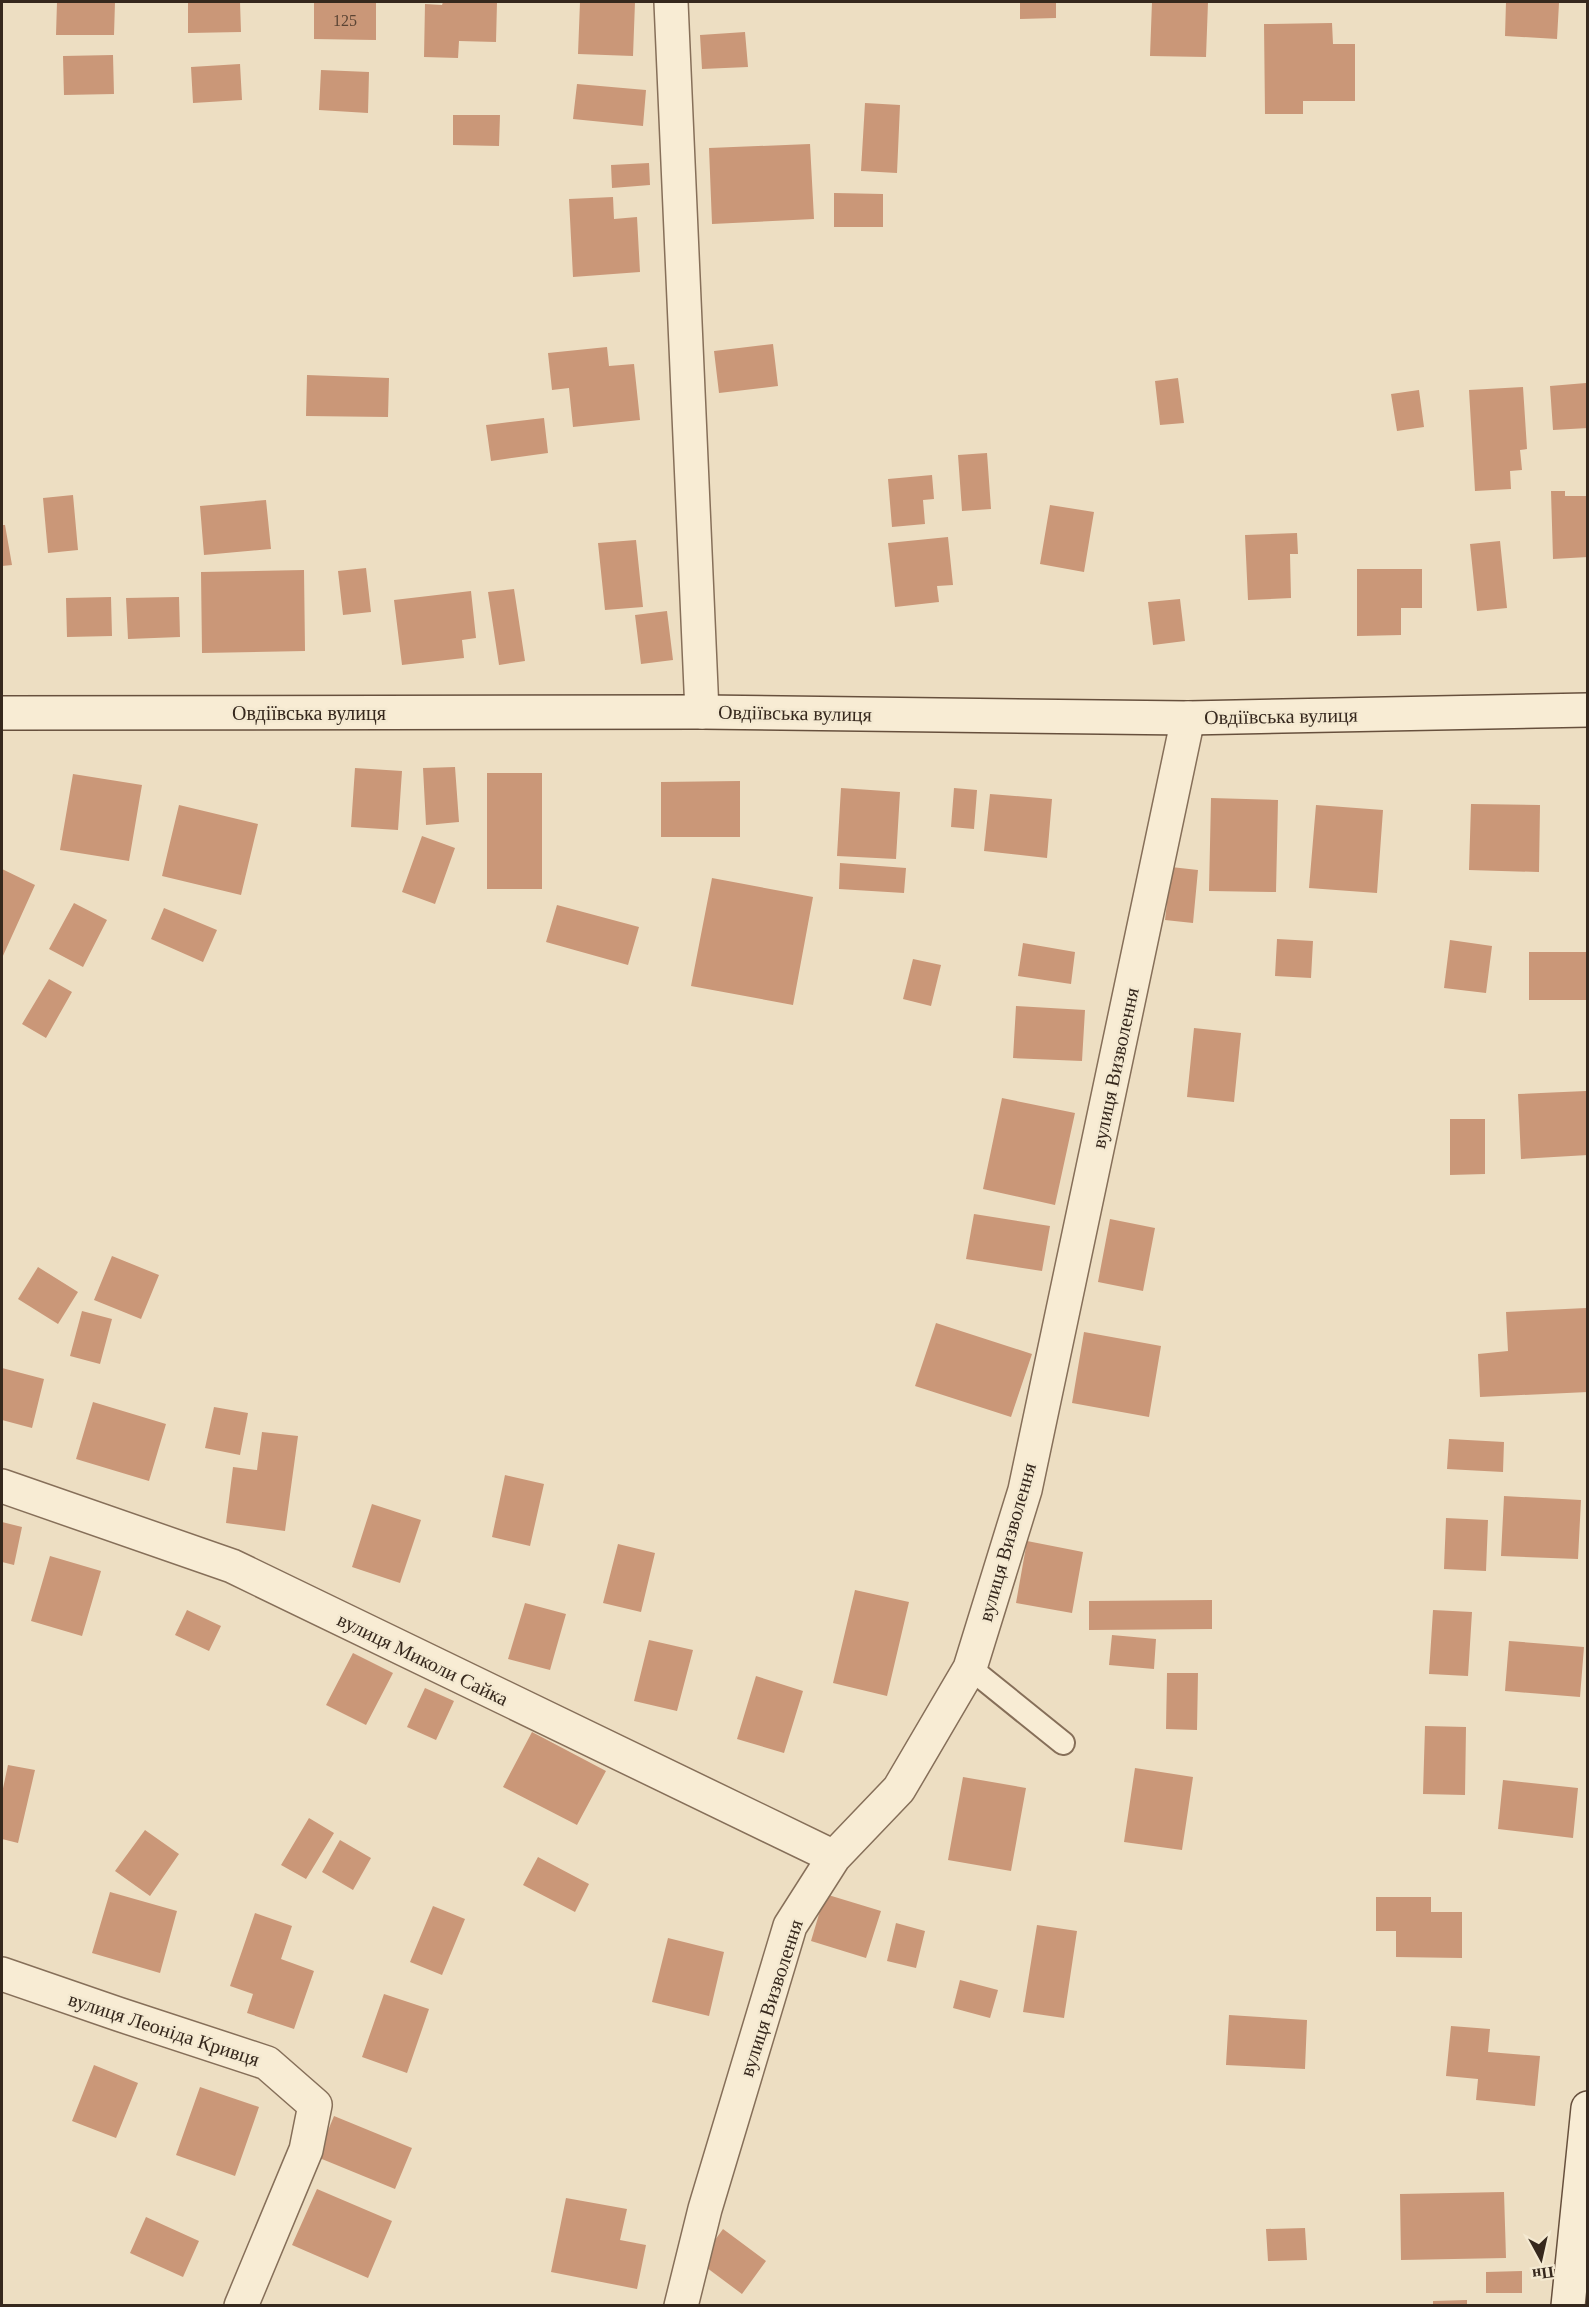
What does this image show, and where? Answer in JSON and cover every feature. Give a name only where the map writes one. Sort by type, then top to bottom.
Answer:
[{"type":"street","points":[[671,2],[702,712]]},
{"type":"street","name":"Овдіївська вулиця","points":[[2,713],[702,712],[1188,718],[1587,710]]},
{"type":"street","name":"вулиця Визволення","points":[[681,2306],[705,2209],[790,1926],[834,1857],[899,1790],[970,1668],[1025,1490],[1188,718]]},
{"type":"street","name":"вулиця Миколи Сайка","points":[[2,1486],[232,1566],[834,1857]]},
{"type":"street","name":"вулиця Леоніда Кривця","points":[[2,1974],[267,2063],[315,2105],[306,2150],[241,2306]]},
{"type":"street","points":[[1568,2306],[1587,2108]]},
{"type":"lane","points":[[970,1668],[1063,1743]]},
{"type":"building","points":[[57,2],[115,2],[114,35],[56,35]]},
{"type":"building","points":[[188,2],[240,2],[241,32],[188,33]]},
{"type":"building","points":[[314,2],[376,2],[376,40],[314,39]]},
{"type":"building","points":[[443,2],[497,2],[496,42],[459,41],[458,58],[424,57],[425,4],[442,5]]},
{"type":"building","points":[[580,2],[635,2],[633,56],[578,54]]},
{"type":"building","points":[[1020,2],[1056,2],[1056,18],[1020,19]]},
{"type":"building","points":[[1152,2],[1208,2],[1206,57],[1150,56]]},
{"type":"building","points":[[1506,2],[1559,3],[1557,39],[1505,36]]},
{"type":"building","points":[[1332,23],[1333,44],[1355,44],[1355,101],[1303,101],[1303,114],[1265,114],[1264,24]]},
{"type":"building","points":[[745,32],[748,67],[702,69],[700,35]]},
{"type":"building","points":[[113,55],[114,94],[64,95],[63,56]]},
{"type":"building","points":[[240,64],[242,100],[193,103],[191,67]]},
{"type":"building","points":[[321,70],[369,72],[368,113],[319,110]]},
{"type":"building","points":[[577,84],[646,90],[643,126],[573,119]]},
{"type":"building","points":[[865,103],[900,105],[897,173],[861,171]]},
{"type":"building","points":[[453,115],[500,115],[499,146],[453,145]]},
{"type":"building","points":[[810,144],[814,219],[712,224],[709,148]]},
{"type":"building","points":[[649,163],[650,185],[612,188],[611,165]]},
{"type":"building","points":[[834,193],[883,194],[883,227],[834,227]]},
{"type":"building","points":[[613,197],[614,219],[637,217],[640,272],[573,277],[569,199]]},
{"type":"building","points":[[773,344],[778,386],[719,393],[714,351]]},
{"type":"building","points":[[607,347],[609,366],[634,364],[640,420],[573,427],[569,388],[552,390],[548,353]]},
{"type":"building","points":[[307,375],[389,378],[388,417],[306,416]]},
{"type":"building","points":[[1178,378],[1184,423],[1160,425],[1155,381]]},
{"type":"building","points":[[1586,383],[1588,428],[1553,430],[1550,386]]},
{"type":"building","points":[[1523,387],[1527,449],[1520,450],[1522,470],[1510,471],[1511,489],[1475,491],[1469,390]]},
{"type":"building","points":[[1419,390],[1424,427],[1397,431],[1391,394]]},
{"type":"building","points":[[544,418],[548,453],[491,461],[486,425]]},
{"type":"building","points":[[987,453],[991,509],[962,511],[958,455]]},
{"type":"building","points":[[932,475],[934,499],[923,500],[925,524],[892,527],[888,479]]},
{"type":"building","points":[[1551,491],[1565,491],[1565,496],[1588,496],[1588,557],[1553,559]]},
{"type":"building","points":[[73,495],[78,550],[48,553],[43,498]]},
{"type":"building","points":[[266,500],[271,549],[204,555],[200,506]]},
{"type":"building","points":[[1050,505],[1094,512],[1084,572],[1040,564]]},
{"type":"building","points":[[2,525],[5,525],[12,565],[2,566]]},
{"type":"building","points":[[1297,533],[1298,554],[1290,554],[1291,598],[1248,600],[1245,535]]},
{"type":"building","points":[[948,537],[953,585],[937,586],[939,602],[895,607],[888,543]]},
{"type":"building","points":[[636,540],[643,607],[605,610],[598,543]]},
{"type":"building","points":[[1500,541],[1507,608],[1477,611],[1470,544]]},
{"type":"building","points":[[366,568],[371,612],[343,615],[338,571]]},
{"type":"building","points":[[1357,569],[1422,569],[1422,608],[1401,608],[1401,635],[1357,636]]},
{"type":"building","points":[[304,570],[305,651],[202,653],[201,572]]},
{"type":"building","points":[[514,589],[525,661],[499,665],[488,592]]},
{"type":"building","points":[[471,591],[476,638],[462,640],[464,658],[402,665],[394,600]]},
{"type":"building","points":[[111,597],[112,636],[67,637],[66,598]]},
{"type":"building","points":[[179,597],[180,637],[128,639],[126,598]]},
{"type":"building","points":[[1180,599],[1185,641],[1153,645],[1148,602]]},
{"type":"building","points":[[667,611],[673,660],[641,664],[635,615]]},
{"type":"building","points":[[455,767],[459,822],[426,825],[423,768]]},
{"type":"building","points":[[355,768],[402,771],[398,830],[351,827]]},
{"type":"building","points":[[487,773],[542,773],[542,889],[487,889]]},
{"type":"building","points":[[73,774],[142,785],[129,861],[60,850]]},
{"type":"building","points":[[740,781],[740,837],[661,837],[661,782]]},
{"type":"building","points":[[841,788],[900,792],[896,859],[837,856]]},
{"type":"building","points":[[954,788],[977,790],[974,829],[951,827]]},
{"type":"building","points":[[990,794],[1052,799],[1047,858],[984,851]]},
{"type":"building","points":[[1211,798],[1278,800],[1276,892],[1209,891]]},
{"type":"building","points":[[1471,804],[1540,805],[1539,872],[1469,870]]},
{"type":"building","points":[[179,805],[258,824],[241,895],[162,876]]},
{"type":"building","points":[[1316,805],[1383,810],[1377,893],[1309,888]]},
{"type":"building","points":[[422,836],[455,848],[435,904],[402,892]]},
{"type":"building","points":[[840,863],[906,868],[904,893],[839,889]]},
{"type":"building","points":[[1171,867],[1198,870],[1193,923],[1165,920]]},
{"type":"building","points":[[2,869],[35,885],[2,958]]},
{"type":"building","points":[[712,878],[813,897],[793,1005],[691,986]]},
{"type":"building","points":[[74,903],[107,920],[83,967],[49,949]]},
{"type":"building","points":[[557,905],[639,927],[628,965],[546,942]]},
{"type":"building","points":[[164,908],[217,930],[203,962],[151,939]]},
{"type":"building","points":[[1277,939],[1313,941],[1311,978],[1275,976]]},
{"type":"building","points":[[1450,940],[1492,946],[1486,993],[1444,988]]},
{"type":"building","points":[[1023,943],[1075,952],[1071,984],[1018,976]]},
{"type":"building","points":[[1529,952],[1588,952],[1588,1000],[1529,1000]]},
{"type":"building","points":[[913,959],[941,965],[931,1006],[903,999]]},
{"type":"building","points":[[49,979],[72,992],[46,1038],[22,1024]]},
{"type":"building","points":[[1016,1006],[1085,1010],[1082,1061],[1013,1058]]},
{"type":"building","points":[[1194,1028],[1241,1033],[1234,1102],[1187,1097]]},
{"type":"building","points":[[1586,1091],[1588,1155],[1521,1159],[1518,1094]]},
{"type":"building","points":[[1002,1098],[1075,1113],[1055,1205],[983,1189]]},
{"type":"building","points":[[1450,1119],[1485,1119],[1485,1174],[1450,1175]]},
{"type":"building","points":[[974,1214],[1050,1226],[1042,1271],[966,1259]]},
{"type":"building","points":[[1110,1219],[1155,1228],[1143,1291],[1098,1282]]},
{"type":"building","points":[[112,1256],[159,1275],[141,1319],[94,1300]]},
{"type":"building","points":[[38,1267],[78,1292],[58,1324],[18,1299]]},
{"type":"building","points":[[1586,1308],[1588,1392],[1480,1397],[1478,1354],[1508,1351],[1506,1312]]},
{"type":"building","points":[[82,1311],[112,1319],[100,1364],[70,1356]]},
{"type":"building","points":[[936,1323],[1032,1354],[1011,1417],[915,1386]]},
{"type":"building","points":[[1084,1332],[1161,1346],[1149,1417],[1072,1403]]},
{"type":"building","points":[[2,1368],[44,1379],[32,1428],[2,1420]]},
{"type":"building","points":[[93,1402],[166,1424],[149,1481],[76,1459]]},
{"type":"building","points":[[214,1407],[248,1413],[240,1455],[205,1448]]},
{"type":"building","points":[[262,1432],[298,1436],[285,1531],[226,1523],[233,1467],[257,1470]]},
{"type":"building","points":[[1449,1439],[1504,1442],[1503,1472],[1447,1469]]},
{"type":"building","points":[[505,1475],[544,1484],[530,1546],[492,1537]]},
{"type":"building","points":[[1504,1496],[1581,1500],[1578,1559],[1501,1556]]},
{"type":"building","points":[[372,1504],[421,1520],[400,1583],[352,1567]]},
{"type":"building","points":[[1446,1518],[1488,1520],[1486,1571],[1444,1569]]},
{"type":"building","points":[[2,1522],[22,1527],[14,1565],[2,1562]]},
{"type":"building","points":[[1027,1541],[1083,1552],[1072,1613],[1016,1603]]},
{"type":"building","points":[[618,1544],[655,1553],[641,1612],[603,1603]]},
{"type":"building","points":[[50,1556],[101,1571],[82,1636],[31,1621]]},
{"type":"building","points":[[855,1590],[909,1602],[887,1696],[833,1683]]},
{"type":"building","points":[[1212,1600],[1212,1629],[1089,1630],[1089,1601]]},
{"type":"building","points":[[525,1603],[566,1614],[550,1670],[508,1659]]},
{"type":"building","points":[[187,1610],[221,1626],[209,1651],[175,1635]]},
{"type":"building","points":[[1433,1610],[1472,1612],[1468,1676],[1429,1674]]},
{"type":"building","points":[[1112,1635],[1156,1639],[1154,1669],[1109,1665]]},
{"type":"building","points":[[649,1640],[693,1650],[677,1711],[634,1701]]},
{"type":"building","points":[[1509,1641],[1584,1647],[1580,1697],[1505,1691]]},
{"type":"building","points":[[353,1653],[393,1673],[366,1725],[326,1705]]},
{"type":"building","points":[[1167,1673],[1198,1673],[1197,1730],[1166,1729]]},
{"type":"building","points":[[756,1676],[803,1691],[784,1753],[737,1739]]},
{"type":"building","points":[[425,1688],[454,1701],[436,1740],[407,1727]]},
{"type":"building","points":[[1425,1726],[1466,1727],[1465,1795],[1423,1794]]},
{"type":"building","points":[[532,1732],[606,1771],[577,1825],[503,1787]]},
{"type":"building","points":[[8,1765],[35,1770],[18,1843],[2,1839],[2,1793]]},
{"type":"building","points":[[1135,1768],[1193,1777],[1182,1850],[1124,1842]]},
{"type":"building","points":[[963,1777],[1026,1788],[1011,1871],[948,1860]]},
{"type":"building","points":[[1503,1780],[1578,1788],[1573,1838],[1498,1829]]},
{"type":"building","points":[[309,1818],[334,1833],[306,1879],[281,1865]]},
{"type":"building","points":[[145,1830],[179,1854],[150,1896],[115,1871]]},
{"type":"building","points":[[340,1840],[371,1858],[353,1890],[322,1872]]},
{"type":"building","points":[[538,1857],[589,1884],[575,1912],[523,1885]]},
{"type":"building","points":[[110,1892],[177,1911],[160,1973],[92,1953]]},
{"type":"building","points":[[825,1894],[881,1911],[866,1958],[811,1941]]},
{"type":"building","points":[[1376,1897],[1431,1897],[1431,1912],[1462,1912],[1462,1958],[1396,1957],[1396,1931],[1376,1931]]},
{"type":"building","points":[[433,1906],[465,1919],[442,1975],[410,1962]]},
{"type":"building","points":[[255,1913],[292,1926],[281,1959],[314,1971],[294,2029],[247,2013],[253,1994],[230,1986]]},
{"type":"building","points":[[896,1923],[925,1931],[916,1968],[887,1961]]},
{"type":"building","points":[[1037,1925],[1077,1931],[1064,2018],[1023,2012]]},
{"type":"building","points":[[668,1938],[724,1952],[709,2016],[652,2002]]},
{"type":"building","points":[[960,1980],[998,1990],[990,2018],[953,2008]]},
{"type":"building","points":[[384,1994],[429,2009],[407,2073],[362,2057]]},
{"type":"building","points":[[1229,2015],[1307,2020],[1305,2069],[1226,2065]]},
{"type":"building","points":[[1451,2026],[1490,2029],[1488,2052],[1540,2056],[1535,2106],[1476,2100],[1478,2079],[1446,2076]]},
{"type":"building","points":[[94,2065],[138,2083],[116,2138],[72,2121]]},
{"type":"building","points":[[200,2087],[259,2107],[235,2176],[176,2155]]},
{"type":"building","points":[[334,2116],[412,2148],[395,2189],[317,2157]]},
{"type":"building","points":[[317,2189],[392,2221],[368,2278],[292,2245]]},
{"type":"building","points":[[1504,2192],[1506,2258],[1401,2260],[1400,2194]]},
{"type":"building","points":[[566,2198],[627,2209],[620,2240],[646,2245],[637,2289],[551,2272]]},
{"type":"building","points":[[146,2217],[199,2241],[183,2277],[130,2253]]},
{"type":"building","points":[[1305,2228],[1307,2260],[1268,2261],[1266,2229]]},
{"type":"building","points":[[723,2229],[766,2261],[742,2294],[699,2262]]},
{"type":"building","points":[[1522,2271],[1522,2293],[1486,2293],[1486,2272]]},
{"type":"building","points":[[1467,2300],[1467,2306],[1433,2306],[1433,2301]]}]
